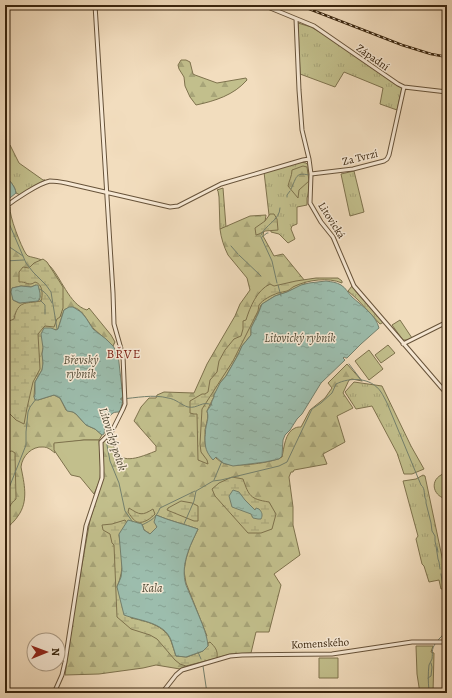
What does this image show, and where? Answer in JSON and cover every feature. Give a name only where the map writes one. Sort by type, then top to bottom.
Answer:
[{"type":"street","points":[[54,693],[62,675],[65,662],[86,526],[102,478],[100,444],[114,428],[123,410],[125,402],[122,356],[114,324],[95,5]]},
{"type":"street","name":"Západní","points":[[263,5],[314,26],[404,87],[447,92]]},
{"type":"street","name":"Litovická","points":[[296,19],[302,130],[311,174],[310,204],[321,222],[333,237],[354,286],[447,394]]},
{"type":"street","name":"Za Tvrzí","points":[[311,174],[354,169],[387,159],[404,87]]},
{"type":"street","points":[[5,207],[23,195],[48,182],[58,181],[170,206],[178,206],[221,184],[309,159]]},
{"type":"street","points":[[404,344],[447,322]]},
{"type":"street","name":"Komenského","points":[[162,693],[182,670],[230,656],[332,654],[412,642],[447,642]]},
{"type":"green space","points":[[298,23],[311,27],[323,34],[402,88],[397,110],[380,104],[383,88],[344,72],[335,87],[300,74]]},
{"type":"green space","points":[[181,60],[190,62],[193,74],[217,83],[246,78],[247,80],[236,90],[224,97],[196,105],[190,97],[185,86],[184,77],[179,69],[178,65]]},
{"type":"green space","points":[[5,140],[10,145],[19,163],[45,180],[20,195],[16,193],[13,186],[5,176]]},
{"type":"green space","points":[[301,162],[308,165],[310,179],[307,205],[297,207],[297,224],[292,226],[291,229],[295,239],[288,243],[279,234],[271,232],[264,172]]},
{"type":"green space","points":[[303,166],[307,167],[309,181],[299,190],[298,198],[288,186],[292,170]]},
{"type":"green space","points":[[354,171],[364,212],[350,216],[341,174]]},
{"type":"green space","points":[[223,188],[226,227],[220,229],[219,197],[217,190]]},
{"type":"green space","points":[[10,207],[13,224],[26,254],[48,264],[75,302],[87,310],[89,308],[115,342],[113,346],[94,329],[78,310],[70,308],[64,310],[58,329],[55,329],[43,348],[43,366],[35,382],[34,397],[38,400],[54,395],[60,398],[66,410],[76,414],[86,425],[95,429],[102,435],[99,440],[84,440],[54,444],[55,453],[48,448],[43,447],[35,448],[28,452],[23,459],[21,467],[25,492],[24,504],[17,518],[5,530],[5,211]],"holes":[[[36,285],[34,301],[19,303],[13,300],[12,288],[21,286],[31,287]]]},
{"type":"green space","points":[[270,214],[274,214],[277,219],[278,230],[265,231],[256,235],[255,228],[265,221]]},
{"type":"green space","points":[[266,215],[263,236],[274,256],[283,254],[305,281],[305,284],[275,296],[261,305],[251,328],[251,335],[242,346],[226,376],[220,383],[207,411],[208,419],[205,430],[205,443],[207,450],[213,460],[215,457],[226,464],[231,465],[263,463],[282,457],[289,433],[297,427],[301,427],[310,410],[325,398],[332,388],[328,383],[347,364],[362,381],[352,379],[349,380],[343,393],[353,408],[337,416],[345,442],[323,454],[327,464],[294,470],[291,472],[289,477],[293,507],[293,525],[300,555],[274,574],[281,585],[269,632],[256,632],[251,653],[231,654],[180,669],[156,665],[99,674],[65,675],[75,604],[90,520],[103,478],[102,442],[110,438],[117,453],[121,457],[130,459],[141,457],[156,451],[156,446],[134,421],[141,407],[149,398],[156,398],[157,395],[164,392],[194,393],[207,364],[235,316],[240,304],[250,290],[247,278],[228,255],[220,229],[250,216]],"holes":[[[156,515],[198,529],[190,546],[184,571],[186,583],[207,636],[124,615],[117,587],[142,524],[144,530],[150,534],[157,527]]]},
{"type":"green space","points":[[43,259],[47,262],[63,287],[63,308],[54,327],[45,326],[38,334],[40,369],[33,382],[24,424],[16,420],[9,413],[7,327],[9,321],[14,319],[20,306],[26,303],[41,301],[42,293],[40,285],[35,282],[29,284],[19,282],[19,272],[23,267],[29,268],[34,263]]},
{"type":"green space","points":[[316,278],[338,278],[342,281],[342,283],[331,280],[306,282],[294,286],[287,291],[270,296],[259,305],[258,311],[233,361],[202,409],[200,444],[201,452],[208,464],[198,460],[197,414],[190,413],[190,401],[208,392],[210,380],[217,372],[219,361],[225,350],[234,339],[241,336],[243,321],[246,320],[255,299],[261,290],[270,284],[274,286]]},
{"type":"green space","points":[[352,286],[384,322],[380,324],[348,291]]},
{"type":"green space","points":[[400,320],[412,338],[403,340],[392,325]]},
{"type":"green space","points":[[388,345],[395,353],[381,363],[375,355]]},
{"type":"green space","points":[[369,350],[383,369],[369,380],[355,361]]},
{"type":"green space","points":[[354,382],[382,386],[411,446],[424,469],[412,474],[404,474],[397,453],[372,406],[356,409],[345,392]]},
{"type":"green space","points":[[99,440],[101,468],[100,480],[94,494],[80,477],[71,475],[54,450],[54,443]]},
{"type":"green space","points":[[12,451],[15,453],[16,499],[12,503],[7,516],[5,515],[5,453]]},
{"type":"green space","points":[[447,473],[447,499],[443,498],[436,492],[434,485],[437,478]]},
{"type":"green space","points":[[423,475],[425,476],[446,576],[444,580],[445,588],[441,589],[439,580],[429,582],[422,564],[416,539],[418,536],[403,481],[416,479]]},
{"type":"green space","points":[[232,477],[243,479],[251,496],[258,500],[269,502],[276,514],[272,529],[261,533],[248,533],[215,496],[212,489],[219,483]]},
{"type":"green space","points":[[181,501],[198,506],[198,521],[194,521],[167,510]]},
{"type":"green space","points":[[129,508],[141,514],[153,509],[155,514],[145,521],[137,522],[128,512]]},
{"type":"green space","points":[[125,520],[127,523],[119,535],[122,567],[120,580],[117,587],[131,618],[154,625],[164,631],[171,641],[176,656],[187,657],[203,651],[210,642],[216,649],[217,658],[186,666],[180,664],[157,639],[150,635],[131,629],[117,617],[114,545],[110,534],[103,530],[102,525]]},
{"type":"green space","points":[[416,646],[433,646],[431,652],[434,653],[433,693],[420,693],[417,674]]},
{"type":"green space","points":[[319,658],[338,658],[338,678],[319,678]]},
{"type":"water","points":[[5,176],[13,186],[16,193],[5,202]]},
{"type":"water","name":"Litovický rybník","points":[[326,281],[343,286],[352,297],[372,315],[379,328],[347,358],[344,357],[343,358],[345,360],[321,383],[302,414],[285,435],[283,440],[282,456],[279,459],[233,466],[223,463],[216,457],[213,460],[206,450],[205,444],[208,417],[207,411],[220,383],[226,376],[242,346],[251,335],[251,328],[262,304],[275,296],[301,285]]},
{"type":"water","points":[[38,285],[40,293],[40,298],[38,301],[20,303],[13,300],[11,292],[12,288],[21,286],[31,287]]},
{"type":"water","name":"Břevský rybník","points":[[69,307],[73,307],[81,312],[93,329],[113,346],[118,354],[123,398],[121,398],[121,400],[123,400],[120,412],[115,412],[109,417],[104,434],[102,435],[95,429],[86,425],[76,414],[67,411],[60,398],[54,395],[35,400],[34,397],[35,382],[42,370],[43,363],[41,334],[44,328],[58,329],[64,310]]},
{"type":"water","points":[[233,490],[239,492],[255,510],[256,508],[261,511],[261,519],[253,518],[251,514],[232,507],[229,496]]},
{"type":"water","name":"Kala","points":[[156,515],[198,529],[185,563],[184,578],[205,631],[208,646],[203,651],[186,657],[176,656],[171,640],[163,629],[151,623],[124,615],[117,587],[122,569],[119,534],[128,520],[142,524],[144,530],[150,534],[157,527],[154,522]]},
{"type":"waterway","points":[[291,189],[297,176],[301,174],[309,175]]},
{"type":"waterway","points":[[313,176],[320,174]]},
{"type":"waterway","points":[[287,197],[290,191]]},
{"type":"waterway","points":[[261,235],[278,216],[280,208]]},
{"type":"waterway","name":"Litovický potok","points":[[5,214],[26,263],[51,292],[57,329]]},
{"type":"waterway","points":[[262,237],[268,233]]},
{"type":"waterway","points":[[261,237],[272,261],[277,283]]},
{"type":"waterway","points":[[5,244],[23,256]]},
{"type":"waterway","points":[[231,246],[238,254]]},
{"type":"waterway","points":[[239,255],[261,276]]},
{"type":"waterway","points":[[5,261],[24,260]]},
{"type":"waterway","points":[[278,285],[281,296]]},
{"type":"waterway","name":"Litovický potok","points":[[39,289],[47,294],[52,303]]},
{"type":"waterway","points":[[39,299],[45,305],[45,314]]},
{"type":"waterway","name":"Litovický potok","points":[[349,364],[362,381]]},
{"type":"waterway","name":"Litovický potok","points":[[184,524],[194,501],[196,491],[213,481],[279,466],[287,462],[312,409],[332,393],[336,384],[348,380],[366,381],[377,387],[387,403],[423,488],[432,531],[435,536],[440,569]]},
{"type":"waterway","points":[[121,399],[156,396],[171,399],[188,407],[195,407],[205,403],[212,405]]},
{"type":"waterway","points":[[5,498],[26,445],[28,412],[36,399]]},
{"type":"waterway","name":"Litovický potok","points":[[106,440],[110,461],[119,483],[125,511],[132,521]]},
{"type":"waterway","name":"Litovický potok","points":[[214,480],[222,461]]},
{"type":"waterway","points":[[142,525],[153,518],[160,508],[195,491]]},
{"type":"waterway","name":"Litovický potok","points":[[437,547],[438,552]]},
{"type":"waterway","name":"Litovický potok","points":[[441,574],[446,606],[447,625]]},
{"type":"waterway","name":"Litovický potok","points":[[437,641],[447,627]]},
{"type":"waterway","name":"Litovický potok","points":[[443,634],[447,631],[447,629]]},
{"type":"waterway","name":"Litovický potok","points":[[428,693],[429,665],[432,659],[435,644]]},
{"type":"waterway","points":[[198,652],[201,659]]},
{"type":"waterway","name":"Litovický potok","points":[[428,678],[431,676],[431,663]]},
{"type":"waterway","points":[[203,666],[207,693]]},
{"type":"railway","points":[[299,5],[402,45],[431,54],[447,57]]},
{"type":"district","name":"BŘVE","points":[[124,353]]}]
